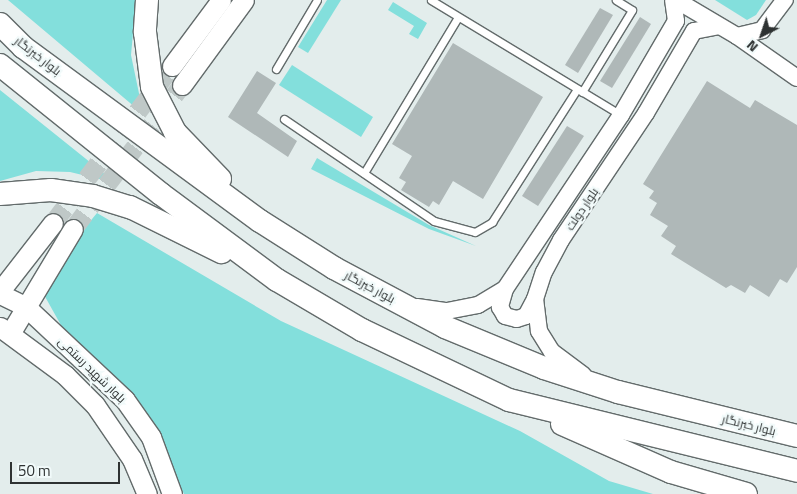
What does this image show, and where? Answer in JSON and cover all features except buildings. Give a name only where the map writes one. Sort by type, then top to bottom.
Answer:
[{"type":"highway","points":[[147,0],[145,32],[152,87],[175,132],[260,221]]},
{"type":"highway","name":"بلوار خبرنگار","points":[[0,24],[23,48],[260,221],[334,268],[404,306],[482,345],[618,392],[797,436]]},
{"type":"highway","points":[[0,65],[161,194],[277,280]]},
{"type":"highway","points":[[0,194],[51,190],[130,207],[277,280],[362,330],[509,400],[671,472],[746,494]]},
{"type":"highway","points":[[509,400],[797,471]]},
{"type":"main road","points":[[172,66],[221,0]]},
{"type":"main road","points":[[182,85],[244,0]]},
{"type":"main road","points":[[0,292],[53,223]]},
{"type":"main road","points":[[5,329],[25,306],[73,229]]},
{"type":"main road","name":"بلوار شهید رستمی","points":[[0,292],[25,306],[125,400],[151,437],[172,494]]},
{"type":"main road","name":"بلوار شهید رستمی","points":[[5,329],[66,375],[95,405],[132,459],[147,494]]},
{"type":"street","points":[[674,0],[737,36],[797,78]]},
{"type":"street","name":"بلوار دولت","points":[[404,306],[447,311],[478,305],[505,289],[621,115],[676,21],[674,0]]},
{"type":"street","points":[[737,36],[762,30],[785,0]]},
{"type":"street","name":"بلوار دولت","points":[[618,392],[571,369],[552,352],[539,331],[535,299],[544,272],[561,240],[646,113],[694,31],[719,26]]},
{"type":"street","points":[[505,289],[500,307],[504,316],[517,319],[526,316],[535,299]]},
{"type":"lane","points":[[276,69],[318,0]]},
{"type":"lane","points":[[430,0],[621,115]]},
{"type":"lane","points":[[284,119],[434,221],[475,232],[492,222],[632,10],[616,0]]},
{"type":"lane","points":[[364,173],[458,17]]},
{"type":"shaded area","points":[[8,0],[136,0],[131,55],[141,103],[136,108]]},
{"type":"shaded area","points":[[327,0],[341,0],[308,53],[298,47]]},
{"type":"shaded area","points":[[715,0],[766,0],[756,15],[747,20]]},
{"type":"shaded area","points":[[393,2],[427,23],[418,39],[409,34],[414,26],[388,10]]},
{"type":"shaded area","points":[[292,65],[373,117],[361,137],[279,85]]},
{"type":"shaded area","points":[[0,90],[116,183],[70,172],[36,171],[0,181]]},
{"type":"shaded area","points":[[317,158],[429,225],[476,246],[429,229],[311,169]]},
{"type":"shaded area","points":[[97,213],[281,321],[520,431],[609,481],[653,494],[184,494],[150,424],[62,327],[43,293],[69,247]]},
{"type":"tunnel","points":[[53,223],[172,66]]},
{"type":"tunnel","points":[[73,229],[182,85]]}]
